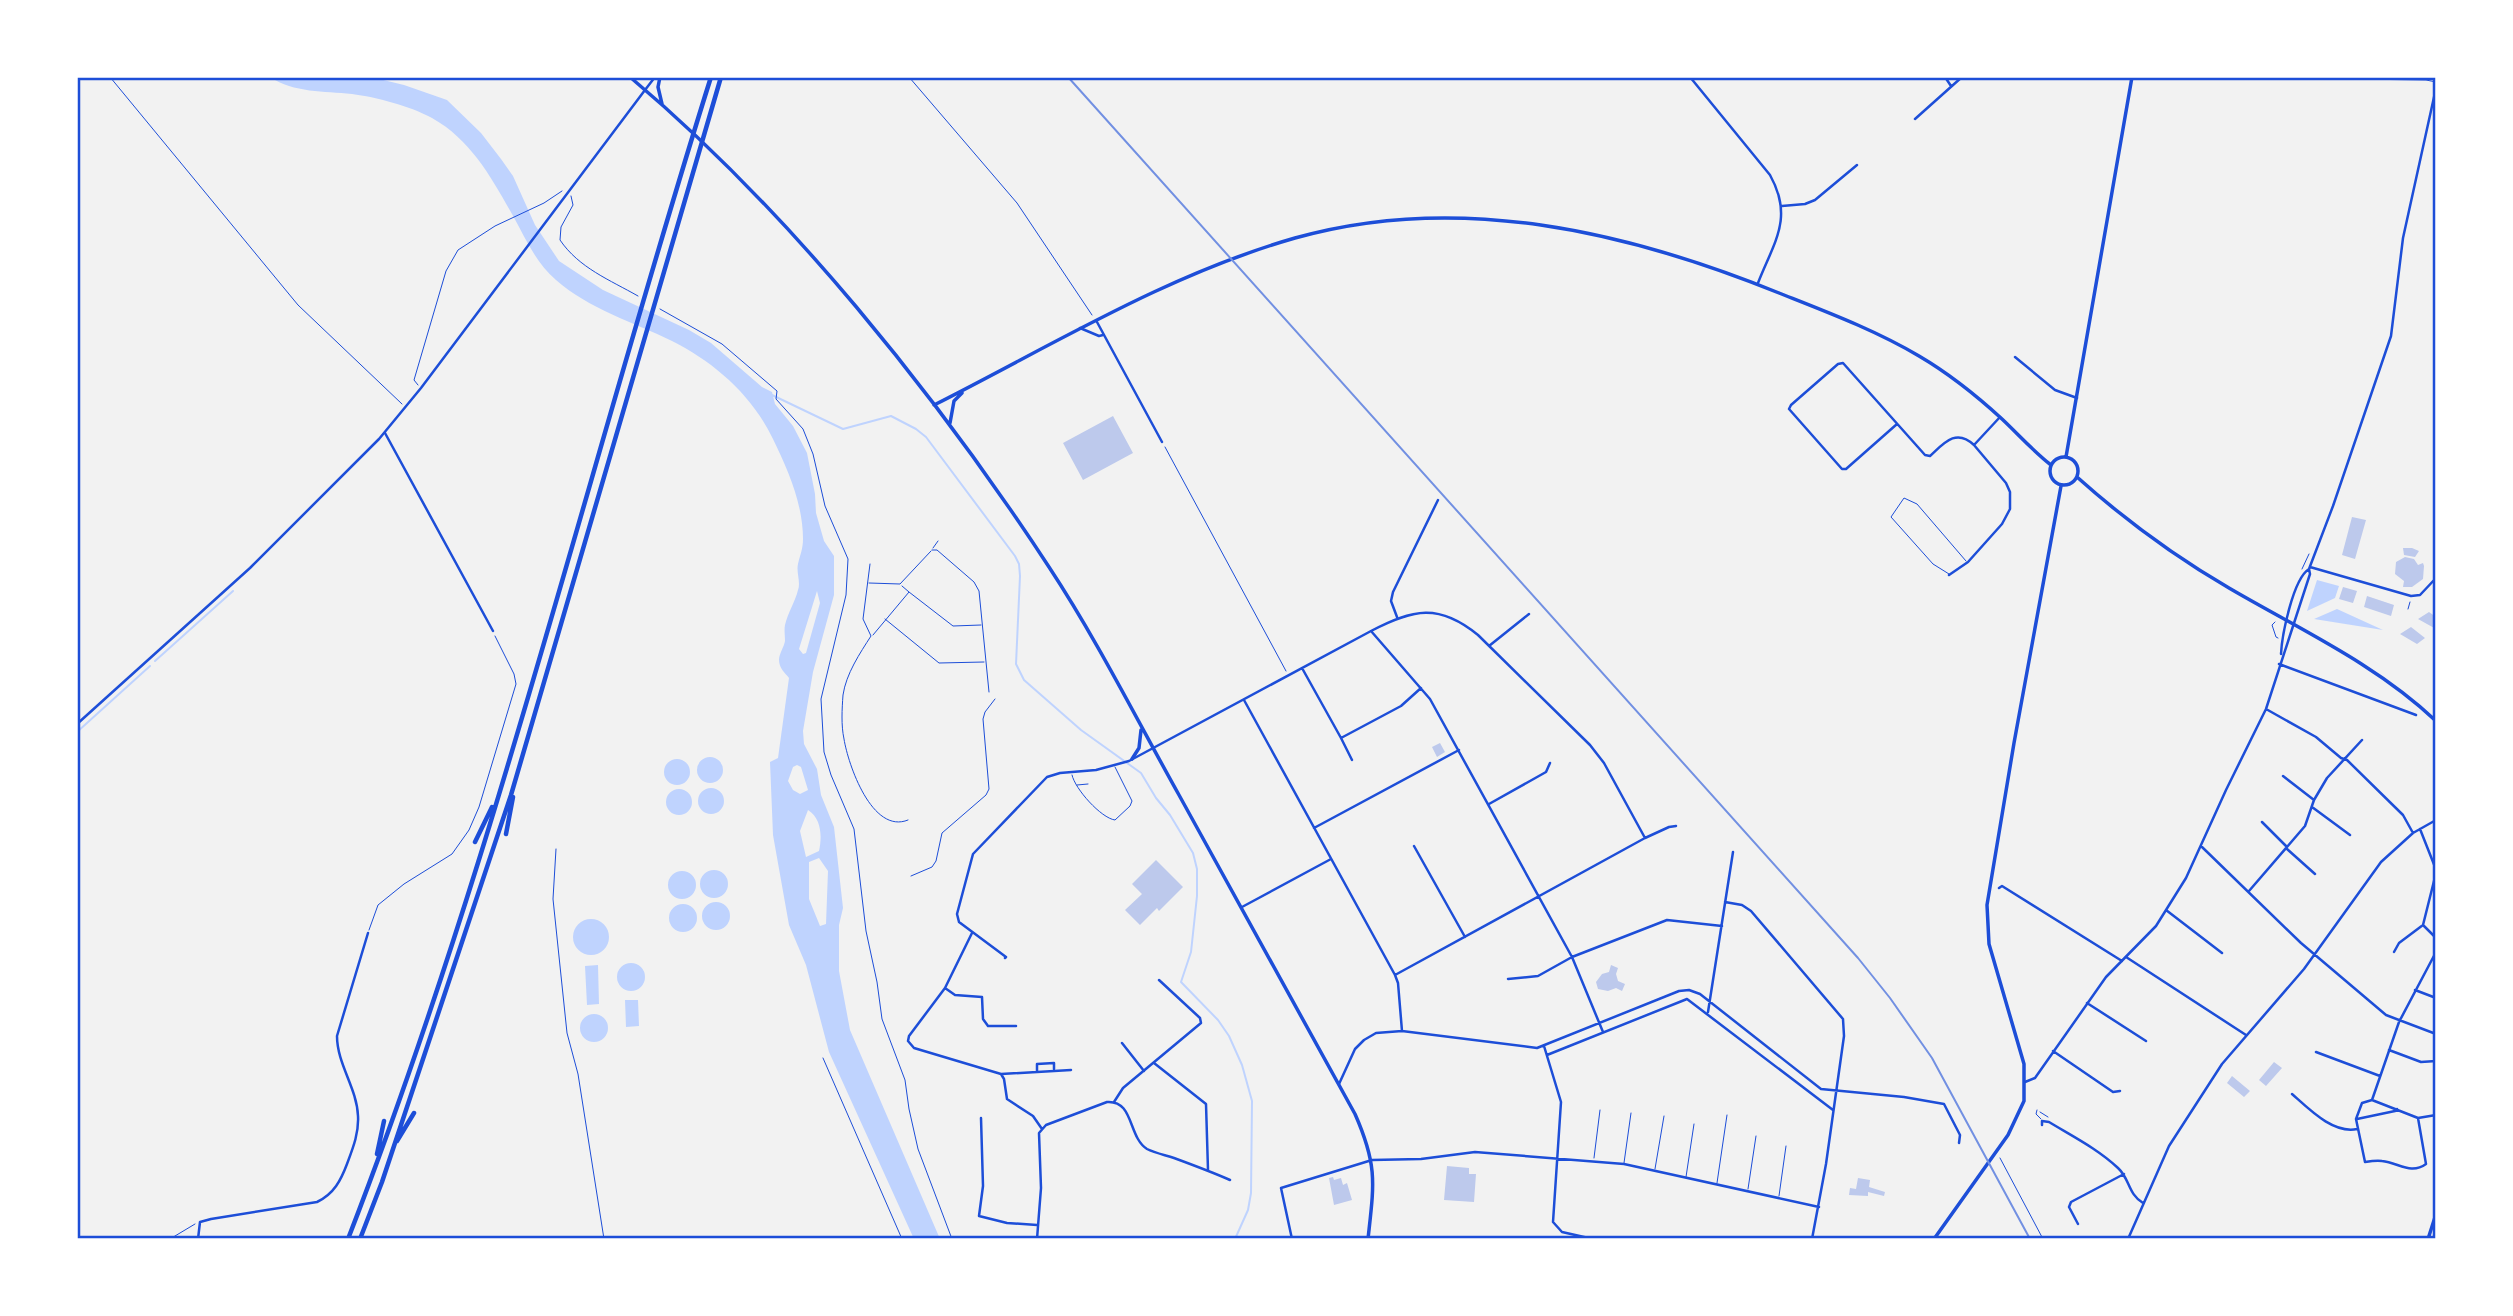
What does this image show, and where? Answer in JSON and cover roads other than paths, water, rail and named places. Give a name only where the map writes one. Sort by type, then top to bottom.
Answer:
[{"type":"highway","points":[[348,1239],[438,986],[500,790],[711,77]]},
{"type":"highway","points":[[360,1239],[457,960],[520,761],[722,77]]},
{"type":"highway","points":[[506,834],[520,761]]},
{"type":"highway","points":[[475,842],[500,790]]},
{"type":"highway","points":[[393,1148],[414,1113]]},
{"type":"highway","points":[[371,1179],[384,1121]]},
{"type":"main road","points":[[630,77],[753,193],[820,266],[950,425],[1050,568],[1101,650],[1355,1114],[1372,1160],[1374,1185],[1368,1239]]},
{"type":"main road","points":[[657,77],[663,106]]},
{"type":"main road","points":[[2066,457],[2132,77]]},
{"type":"main road","points":[[934,405],[1095,320],[1212,266],[1299,237],[1370,223],[1437,218],[1515,220],[1590,233],[1657,250],[1758,284],[1870,330],[1941,371],[2000,417],[2051,465]]},
{"type":"main road","points":[[950,425],[954,401],[964,390]]},
{"type":"main road","points":[[2066,457],[2077,464],[2077,478],[2071,484],[2062,486],[2051,478],[2051,465],[2057,458],[2066,457]]},
{"type":"main road","points":[[2077,478],[2154,542],[2376,674],[2436,721]]},
{"type":"main road","points":[[1934,1239],[2017,1121],[2024,1101],[2024,1064],[1989,944],[1987,905],[2016,729],[2062,486]]},
{"type":"main road","points":[[1131,760],[1140,743],[1142,728]]},
{"type":"main road","points":[[2428,1239],[2436,1214]]},
{"type":"street","points":[[77,724],[250,568],[385,433],[657,77]]},
{"type":"street","points":[[1690,77],[1770,175],[1778,190],[1782,206],[1780,226],[1758,284]]},
{"type":"street","points":[[1945,77],[1952,86]]},
{"type":"street","points":[[1915,119],[1962,77]]},
{"type":"street","points":[[2025,1082],[2035,1079],[2106,977],[2149,934],[2166,910],[2202,847],[2226,790],[2266,709],[2310,574],[2309,568],[2391,336],[2403,238],[2436,88]]},
{"type":"street","points":[[1782,206],[1805,204],[1815,200],[1857,166]]},
{"type":"street","points":[[1095,320],[1162,442]]},
{"type":"street","points":[[1080,328],[1099,336],[1104,334]]},
{"type":"street","points":[[2015,357],[2054,390],[2077,398]]},
{"type":"street","points":[[1897,425],[1846,469],[1842,469],[1790,409],[1791,405],[1838,364],[1843,363],[1925,455],[1930,456],[1949,438],[1957,436],[1975,445],[2006,483],[2010,492],[2010,506],[2003,524],[1968,562],[1949,575]]},
{"type":"street","points":[[1975,445],[2000,417]]},
{"type":"street","points":[[385,433],[492,631]]},
{"type":"street","points":[[1396,617],[1391,601],[1394,592],[1437,500]]},
{"type":"street","points":[[2309,568],[2411,596],[2420,594],[2436,578]]},
{"type":"street","points":[[2281,657],[2286,620],[2299,583],[2309,568]]},
{"type":"street","points":[[1005,958],[956,917],[973,854],[1047,777],[1121,765],[1396,617],[1421,612],[1451,617],[1466,625],[1590,745],[1604,763],[1645,838]]},
{"type":"street","points":[[1489,646],[1529,614]]},
{"type":"street","points":[[1371,631],[1430,699],[1573,957],[1603,1032]]},
{"type":"street","points":[[2279,664],[2416,715]]},
{"type":"street","points":[[1303,668],[1352,760]]},
{"type":"street","points":[[1340,738],[1401,706],[1422,688]]},
{"type":"street","points":[[1244,700],[1395,975],[1402,1031]]},
{"type":"street","points":[[2266,709],[2319,739],[2344,759],[2403,815],[2413,833]]},
{"type":"street","points":[[2249,891],[2305,825],[2314,800],[2327,778],[2362,740]]},
{"type":"street","points":[[1314,828],[1459,750]]},
{"type":"street","points":[[1489,804],[1546,772],[1550,763]]},
{"type":"street","points":[[2283,776],[2314,800]]},
{"type":"street","points":[[2312,807],[2350,835]]},
{"type":"street","points":[[2128,1239],[2182,1126],[2222,1064],[2314,954],[2381,862],[2413,833],[2436,820]]},
{"type":"street","points":[[2262,822],[2315,874]]},
{"type":"street","points":[[1395,975],[1645,838],[1676,826]]},
{"type":"street","points":[[2394,952],[2399,943],[2423,925],[2435,877],[2431,852],[2420,828]]},
{"type":"street","points":[[1414,845],[1465,937]]},
{"type":"street","points":[[2202,847],[2314,954],[2386,1015],[2436,1034]]},
{"type":"street","points":[[1708,1013],[1733,852]]},
{"type":"street","points":[[1242,907],[1331,859]]},
{"type":"street","points":[[1999,888],[2002,886],[2027,900],[2122,961]]},
{"type":"street","points":[[2431,894],[2436,898]]},
{"type":"street","points":[[1725,902],[1742,905],[1751,911],[1843,1019],[1845,1030],[1812,1239]]},
{"type":"street","points":[[2166,910],[2222,953]]},
{"type":"street","points":[[1508,979],[1538,975],[1573,957],[1667,920],[1722,926]]},
{"type":"street","points":[[2423,925],[2436,938]]},
{"type":"street","points":[[198,1239],[200,1222],[317,1202],[329,1195],[341,1179],[356,1138],[358,1110],[338,1052],[337,1036],[368,933]]},
{"type":"street","points":[[972,933],[946,988],[909,1036],[911,1045],[1001,1074],[1071,1070]]},
{"type":"street","points":[[2372,1100],[2399,1022],[2436,952]]},
{"type":"street","points":[[2126,957],[2247,1035]]},
{"type":"street","points":[[1037,1239],[1042,1159],[1038,1138],[1042,1129],[1083,1111],[1114,1102],[1123,1088],[1199,1026],[1200,1018],[1159,980]]},
{"type":"street","points":[[946,988],[955,995],[982,997],[984,1019],[989,1026],[1016,1026]]},
{"type":"street","points":[[1339,1084],[1355,1049],[1376,1034],[1402,1031],[1526,1049],[1544,1046],[1684,990],[1694,991],[1710,1002],[1821,1088],[1944,1104],[1960,1135],[1959,1143]]},
{"type":"street","points":[[2415,990],[2436,998]]},
{"type":"street","points":[[1547,1055],[1684,999],[1691,1000],[1833,1110]]},
{"type":"street","points":[[2087,1003],[2146,1041]]},
{"type":"street","points":[[1122,1044],[1144,1071]]},
{"type":"street","points":[[1544,1046],[1561,1102],[1553,1213],[1555,1227],[1565,1233],[1593,1239]]},
{"type":"street","points":[[2389,1050],[2421,1062],[2436,1061]]},
{"type":"street","points":[[2053,1051],[2113,1092],[2120,1091]]},
{"type":"street","points":[[2316,1052],[2380,1076]]},
{"type":"street","points":[[1037,1072],[1037,1063],[1054,1063],[1054,1070]]},
{"type":"street","points":[[1154,1063],[1206,1104],[1208,1170]]},
{"type":"street","points":[[1001,1074],[1007,1099],[1033,1116],[1042,1129]]},
{"type":"street","points":[[2292,1094],[2321,1120],[2350,1130],[2357,1129]]},
{"type":"street","points":[[2418,1118],[2426,1164],[2412,1170],[2385,1161],[2365,1162],[2356,1119],[2362,1102],[2372,1100],[2418,1118],[2436,1115]]},
{"type":"street","points":[[1114,1102],[1124,1108],[1144,1147],[1230,1180]]},
{"type":"street","points":[[2356,1119],[2396,1109]]},
{"type":"street","points":[[981,1118],[983,1186],[979,1216],[1007,1223],[1037,1225]]},
{"type":"street","points":[[2042,1123],[2049,1122],[2108,1160],[2124,1174],[2134,1197],[2143,1203]]},
{"type":"street","points":[[1292,1239],[1281,1188],[1372,1160],[1421,1159],[1475,1152],[1624,1164],[1819,1207]]},
{"type":"street","points":[[2078,1224],[2069,1207],[2071,1202],[2124,1174]]},
{"type":"lane","points":[[2351,79],[2436,82]]},
{"type":"lane","points":[[1949,575],[1933,564],[1891,517],[1904,499],[1917,503],[1968,562]]},
{"type":"lane","points":[[1072,773],[1075,784],[1102,814],[1115,820],[1132,801],[1115,766]]},
{"type":"lane","points":[[1075,784],[1088,784]]},
{"type":"lane","points":[[556,849],[553,899],[567,1033],[578,1074],[604,1239]]},
{"type":"lane","points":[[1593,1161],[1600,1110]]},
{"type":"lane","points":[[2037,1110],[2036,1114],[2042,1123]]},
{"type":"lane","points":[[1624,1164],[1631,1113]]},
{"type":"lane","points":[[1717,1184],[1727,1115]]},
{"type":"lane","points":[[1655,1170],[1664,1116]]},
{"type":"lane","points":[[1686,1177],[1695,1124]]},
{"type":"lane","points":[[1748,1191],[1756,1136]]},
{"type":"lane","points":[[1779,1198],[1786,1146]]},
{"type":"water","points":[[270,77],[371,77],[447,100],[481,133],[513,176],[535,225],[559,261],[603,290],[711,343],[762,387],[772,392],[775,404],[793,426],[807,453],[816,513],[824,541],[834,556],[834,595],[813,672],[803,731],[804,744],[817,769],[821,795],[834,827],[843,908],[839,925],[839,971],[850,1030],[940,1239],[914,1239],[829,1052],[806,965],[789,925],[773,835],[770,762],[778,758],[789,678],[781,668],[779,658],[785,641],[786,620],[799,587],[798,567],[803,539],[794,488],[764,423],[743,394],[703,359],[672,341],[597,307],[556,280],[536,257],[479,160],[446,127],[423,114],[382,100],[299,89]],"holes":[[[817,591],[820,603],[806,653],[803,654],[799,649]],[[793,767],[801,767],[808,790],[800,794],[793,790],[788,781]],[[808,810],[816,818],[820,829],[819,851],[806,857],[800,831]],[[819,858],[828,871],[826,924],[820,926],[809,899],[809,862]]]},
{"type":"water","points":[[2317,580],[2339,586],[2335,598],[2307,611]]},
{"type":"water","points":[[2337,609],[2383,630],[2314,619]]},
{"type":"water","points":[[710,757],[719,761],[723,770],[719,779],[710,783],[701,779],[697,770],[701,761]]},
{"type":"water","points":[[677,759],[686,763],[690,772],[686,781],[677,785],[668,781],[664,772],[668,763]]},
{"type":"water","points":[[711,788],[720,792],[724,801],[720,810],[711,814],[702,810],[698,801],[702,792]]},
{"type":"water","points":[[679,789],[688,793],[692,802],[688,811],[679,815],[670,811],[666,802],[670,793]]},
{"type":"water","points":[[714,870],[724,874],[728,884],[724,894],[714,898],[704,894],[700,884],[704,874]]},
{"type":"water","points":[[682,871],[692,875],[696,885],[692,895],[682,899],[672,895],[668,885],[672,875]]},
{"type":"water","points":[[716,902],[726,906],[730,916],[726,926],[716,930],[706,926],[702,916],[706,906]]},
{"type":"water","points":[[683,904],[693,908],[697,918],[693,928],[683,932],[673,928],[669,918],[673,908]]},
{"type":"water","points":[[591,919],[604,924],[609,937],[604,950],[591,955],[578,950],[573,937],[578,924]]},
{"type":"water","points":[[631,963],[641,967],[645,977],[641,987],[631,991],[621,987],[617,977],[621,967]]},
{"type":"water","points":[[598,965],[599,1004],[587,1005],[585,966]]},
{"type":"water","points":[[625,1000],[638,1000],[639,1026],[626,1027]]},
{"type":"water","points":[[594,1014],[604,1018],[608,1028],[604,1038],[594,1042],[584,1038],[580,1028],[584,1018]]},
{"type":"waterway","points":[[772,395],[843,429],[891,416],[926,437],[1019,564],[1016,664],[1024,680],[1081,730],[1141,773],[1193,853],[1197,869],[1197,896],[1191,952],[1181,982],[1218,1020],[1229,1036],[1242,1065],[1252,1101],[1251,1193],[1248,1210],[1235,1239]]},
{"type":"waterway","points":[[155,661],[233,591]]},
{"type":"waterway","points":[[77,732],[150,666]]},
{"type":"railway","points":[[1068,77],[1858,958],[1932,1058],[2030,1239]]}]
